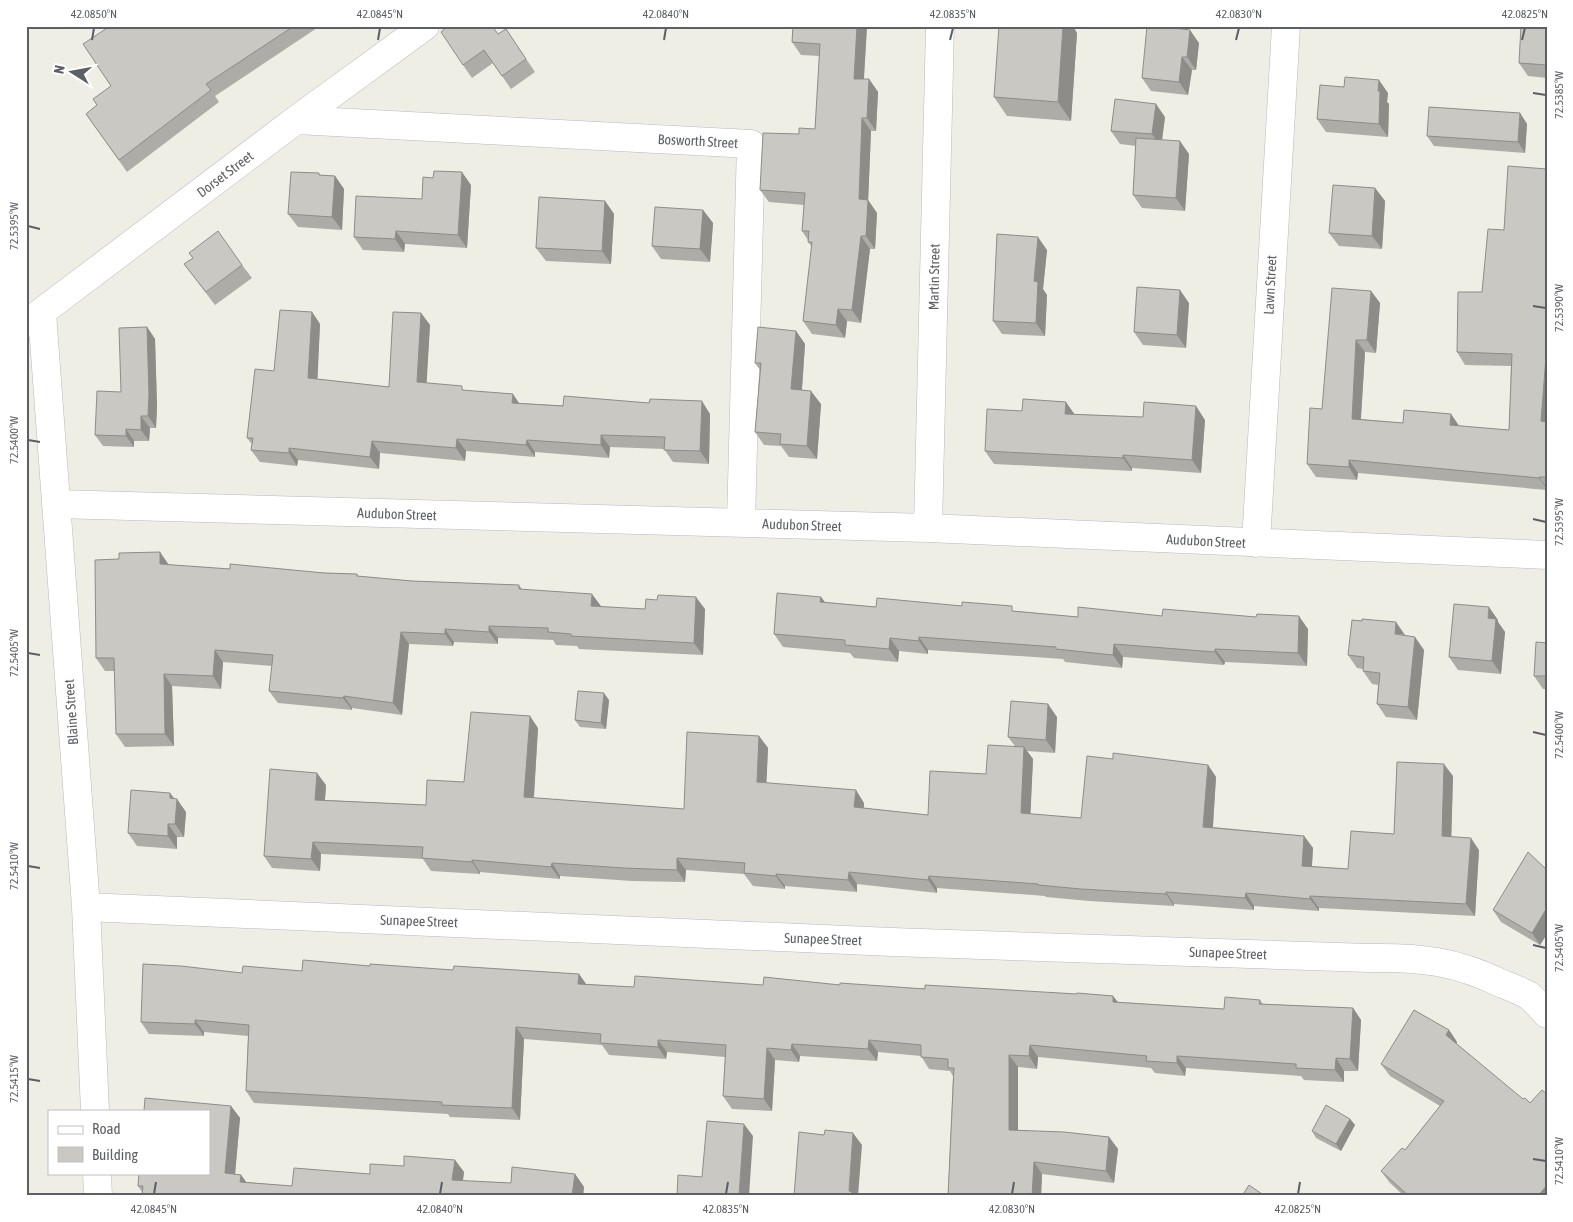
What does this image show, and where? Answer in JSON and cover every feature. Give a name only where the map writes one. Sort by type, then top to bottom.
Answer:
[{"type":"street","name":"Dorset Street","points":[[34,318],[424,26]]},
{"type":"street","name":"Martin Street","points":[[928,528],[940,26]]},
{"type":"street","name":"Lawn Street","points":[[1256,543],[1286,26]]},
{"type":"street","name":"Bosworth Street","points":[[296,120],[751,144],[741,523]]},
{"type":"street","name":"Blaine Street","points":[[34,318],[56,504],[86,907],[95,1110]]},
{"type":"street","name":"Audubon Street","points":[[56,504],[928,528],[1547,555]]},
{"type":"street","name":"Sunapee Street","points":[[86,907],[892,942],[1415,958],[1452,965],[1488,977],[1529,996],[1547,1014]]},
{"type":"street","points":[[97,1174],[98,1196]]},
{"type":"building","points":[[110,26],[294,26],[206,84],[211,90],[119,160],[86,114],[97,105],[93,99],[111,86],[83,44]]},
{"type":"building","points":[[448,26],[492,26],[498,34],[506,29],[526,59],[502,76],[484,50],[463,65],[441,32]]},
{"type":"building","points":[[793,26],[857,26],[854,79],[869,79],[867,118],[862,118],[859,199],[868,200],[866,236],[861,236],[852,310],[838,309],[836,325],[803,321],[812,242],[808,242],[809,231],[802,231],[805,193],[760,190],[763,133],[799,134],[799,128],[815,129],[820,44],[792,42]]},
{"type":"building","points":[[999,26],[1063,26],[1058,102],[994,97]]},
{"type":"building","points":[[1147,26],[1190,30],[1187,57],[1182,57],[1179,82],[1142,78]]},
{"type":"building","points":[[1521,26],[1547,26],[1547,65],[1519,63]]},
{"type":"building","points":[[1345,77],[1379,80],[1379,124],[1317,119],[1320,85],[1344,87]]},
{"type":"building","points":[[1115,99],[1156,104],[1152,134],[1111,131]]},
{"type":"building","points":[[1429,107],[1520,113],[1518,142],[1427,136]]},
{"type":"building","points":[[1136,138],[1180,141],[1176,198],[1133,195]]},
{"type":"building","points":[[1508,166],[1547,169],[1547,344],[1541,421],[1547,422],[1547,477],[1539,478],[1349,460],[1349,467],[1307,464],[1310,408],[1322,409],[1332,288],[1371,291],[1367,340],[1356,340],[1352,419],[1403,423],[1404,410],[1451,414],[1450,425],[1509,430],[1512,354],[1457,352],[1458,292],[1482,292],[1488,229],[1504,230]]},
{"type":"building","points":[[434,171],[462,172],[458,235],[396,231],[395,239],[354,237],[356,196],[422,199],[423,177],[433,178]]},
{"type":"building","points":[[291,172],[319,173],[319,175],[335,176],[332,217],[288,214]]},
{"type":"building","points":[[1333,185],[1375,188],[1372,236],[1329,233]]},
{"type":"building","points":[[539,197],[605,201],[602,251],[536,248]]},
{"type":"building","points":[[655,207],[703,210],[700,249],[652,246]]},
{"type":"building","points":[[218,231],[242,265],[206,292],[184,264],[193,258],[189,253]]},
{"type":"building","points":[[997,234],[1038,237],[1034,281],[1038,282],[1036,323],[993,321]]},
{"type":"building","points":[[1137,287],[1180,290],[1177,335],[1134,332]]},
{"type":"building","points":[[280,310],[312,312],[308,378],[389,387],[393,312],[421,313],[417,382],[462,386],[462,390],[513,394],[512,403],[563,406],[564,396],[649,403],[650,399],[702,401],[700,451],[664,450],[665,437],[601,435],[601,445],[527,440],[526,445],[457,439],[456,448],[372,441],[370,457],[289,448],[289,453],[251,450],[253,438],[247,438],[255,369],[274,371]]},
{"type":"building","points":[[147,327],[148,416],[141,416],[141,430],[126,429],[126,436],[95,435],[97,391],[121,392],[119,328]]},
{"type":"building","points":[[758,327],[796,331],[791,389],[811,391],[807,446],[780,444],[781,434],[755,432],[761,363],[755,363]]},
{"type":"building","points":[[1023,399],[1066,402],[1065,414],[1143,417],[1144,402],[1196,406],[1192,460],[1123,455],[1123,458],[985,451],[987,409],[1022,411]]},
{"type":"building","points":[[160,552],[160,564],[230,569],[230,564],[324,573],[357,574],[357,576],[412,581],[519,585],[519,589],[592,594],[591,606],[645,609],[646,599],[657,600],[658,595],[696,597],[694,643],[571,636],[571,634],[548,632],[548,628],[489,626],[489,632],[445,629],[445,634],[401,632],[393,703],[344,696],[343,698],[269,691],[273,655],[215,650],[213,676],[164,674],[165,734],[116,734],[114,658],[96,658],[95,560],[119,559],[119,553]]},
{"type":"building","points":[[777,593],[821,597],[820,602],[876,607],[877,598],[962,606],[962,602],[1012,606],[1012,611],[1078,617],[1078,607],[1162,616],[1163,609],[1256,617],[1257,614],[1299,616],[1298,653],[1215,649],[1215,652],[1114,644],[1113,655],[1056,649],[1056,647],[919,637],[919,641],[890,638],[889,649],[845,645],[845,640],[774,634]]},
{"type":"building","points":[[1454,604],[1489,607],[1488,618],[1496,619],[1492,661],[1449,657]]},
{"type":"building","points":[[1362,619],[1396,622],[1395,634],[1415,637],[1408,707],[1377,704],[1380,673],[1363,671],[1364,657],[1348,655],[1352,620],[1362,621]]},
{"type":"building","points":[[1536,642],[1547,643],[1547,676],[1534,676]]},
{"type":"building","points":[[578,691],[604,693],[601,723],[575,720]]},
{"type":"building","points":[[1011,701],[1048,704],[1046,740],[1008,737]]},
{"type":"building","points":[[471,712],[530,716],[524,797],[684,809],[687,732],[759,736],[757,782],[856,790],[854,807],[928,815],[930,771],[986,774],[988,745],[1024,747],[1021,813],[1081,818],[1087,756],[1113,759],[1113,753],[1208,765],[1203,827],[1304,836],[1302,866],[1348,869],[1351,831],[1394,834],[1397,762],[1444,764],[1442,836],[1471,838],[1466,904],[1310,896],[1310,899],[1246,893],[1245,898],[1166,892],[1166,894],[929,876],[928,880],[849,872],[848,880],[776,874],[776,876],[744,873],[745,863],[677,858],[677,870],[552,863],[551,867],[422,858],[423,847],[313,842],[311,859],[264,856],[270,769],[317,773],[315,800],[426,805],[427,780],[464,782]]},
{"type":"building","points":[[131,790],[170,793],[170,798],[177,799],[175,824],[168,824],[168,836],[128,833]]},
{"type":"building","points":[[1528,852],[1547,870],[1547,913],[1545,911],[1532,933],[1493,910]]},
{"type":"building","points":[[303,960],[370,966],[370,964],[453,970],[454,966],[579,974],[578,984],[634,987],[635,976],[763,985],[764,977],[840,985],[840,983],[925,989],[925,985],[1077,993],[1113,996],[1113,1002],[1224,1009],[1225,997],[1260,1000],[1259,1004],[1353,1008],[1350,1059],[1336,1058],[1335,1070],[1296,1068],[1296,1064],[1177,1056],[1177,1063],[1146,1061],[1147,1056],[1030,1045],[1029,1056],[1009,1055],[1009,1130],[1064,1132],[1109,1137],[1106,1171],[1034,1162],[1032,1196],[948,1196],[954,1068],[948,1068],[948,1059],[921,1057],[921,1045],[869,1040],[868,1049],[792,1044],[791,1050],[767,1048],[764,1099],[723,1096],[726,1045],[658,1040],[658,1047],[600,1043],[601,1034],[516,1027],[512,1108],[442,1105],[442,1102],[246,1091],[249,1025],[195,1020],[195,1024],[141,1022],[143,964],[242,973],[243,966],[302,971]]},
{"type":"building","points":[[1414,1010],[1449,1030],[1446,1035],[1523,1099],[1525,1098],[1530,1103],[1542,1090],[1547,1094],[1547,1185],[1538,1196],[1409,1196],[1381,1171],[1402,1148],[1405,1150],[1444,1101],[1381,1064]]},
{"type":"building","points":[[145,1098],[231,1106],[225,1173],[241,1175],[240,1182],[292,1186],[294,1168],[370,1174],[370,1164],[404,1166],[404,1156],[455,1160],[452,1180],[511,1183],[512,1167],[575,1174],[572,1196],[142,1196],[143,1186],[138,1186],[139,1174],[210,1174],[210,1110],[144,1110]]},
{"type":"building","points":[[1326,1105],[1350,1119],[1336,1144],[1312,1131]]},
{"type":"building","points":[[707,1121],[744,1124],[739,1196],[677,1196],[678,1175],[702,1177]]},
{"type":"building","points":[[825,1130],[853,1133],[849,1191],[852,1192],[851,1196],[794,1196],[799,1132],[824,1135]]},
{"type":"building","points":[[1249,1185],[1265,1196],[1242,1196]]}]
